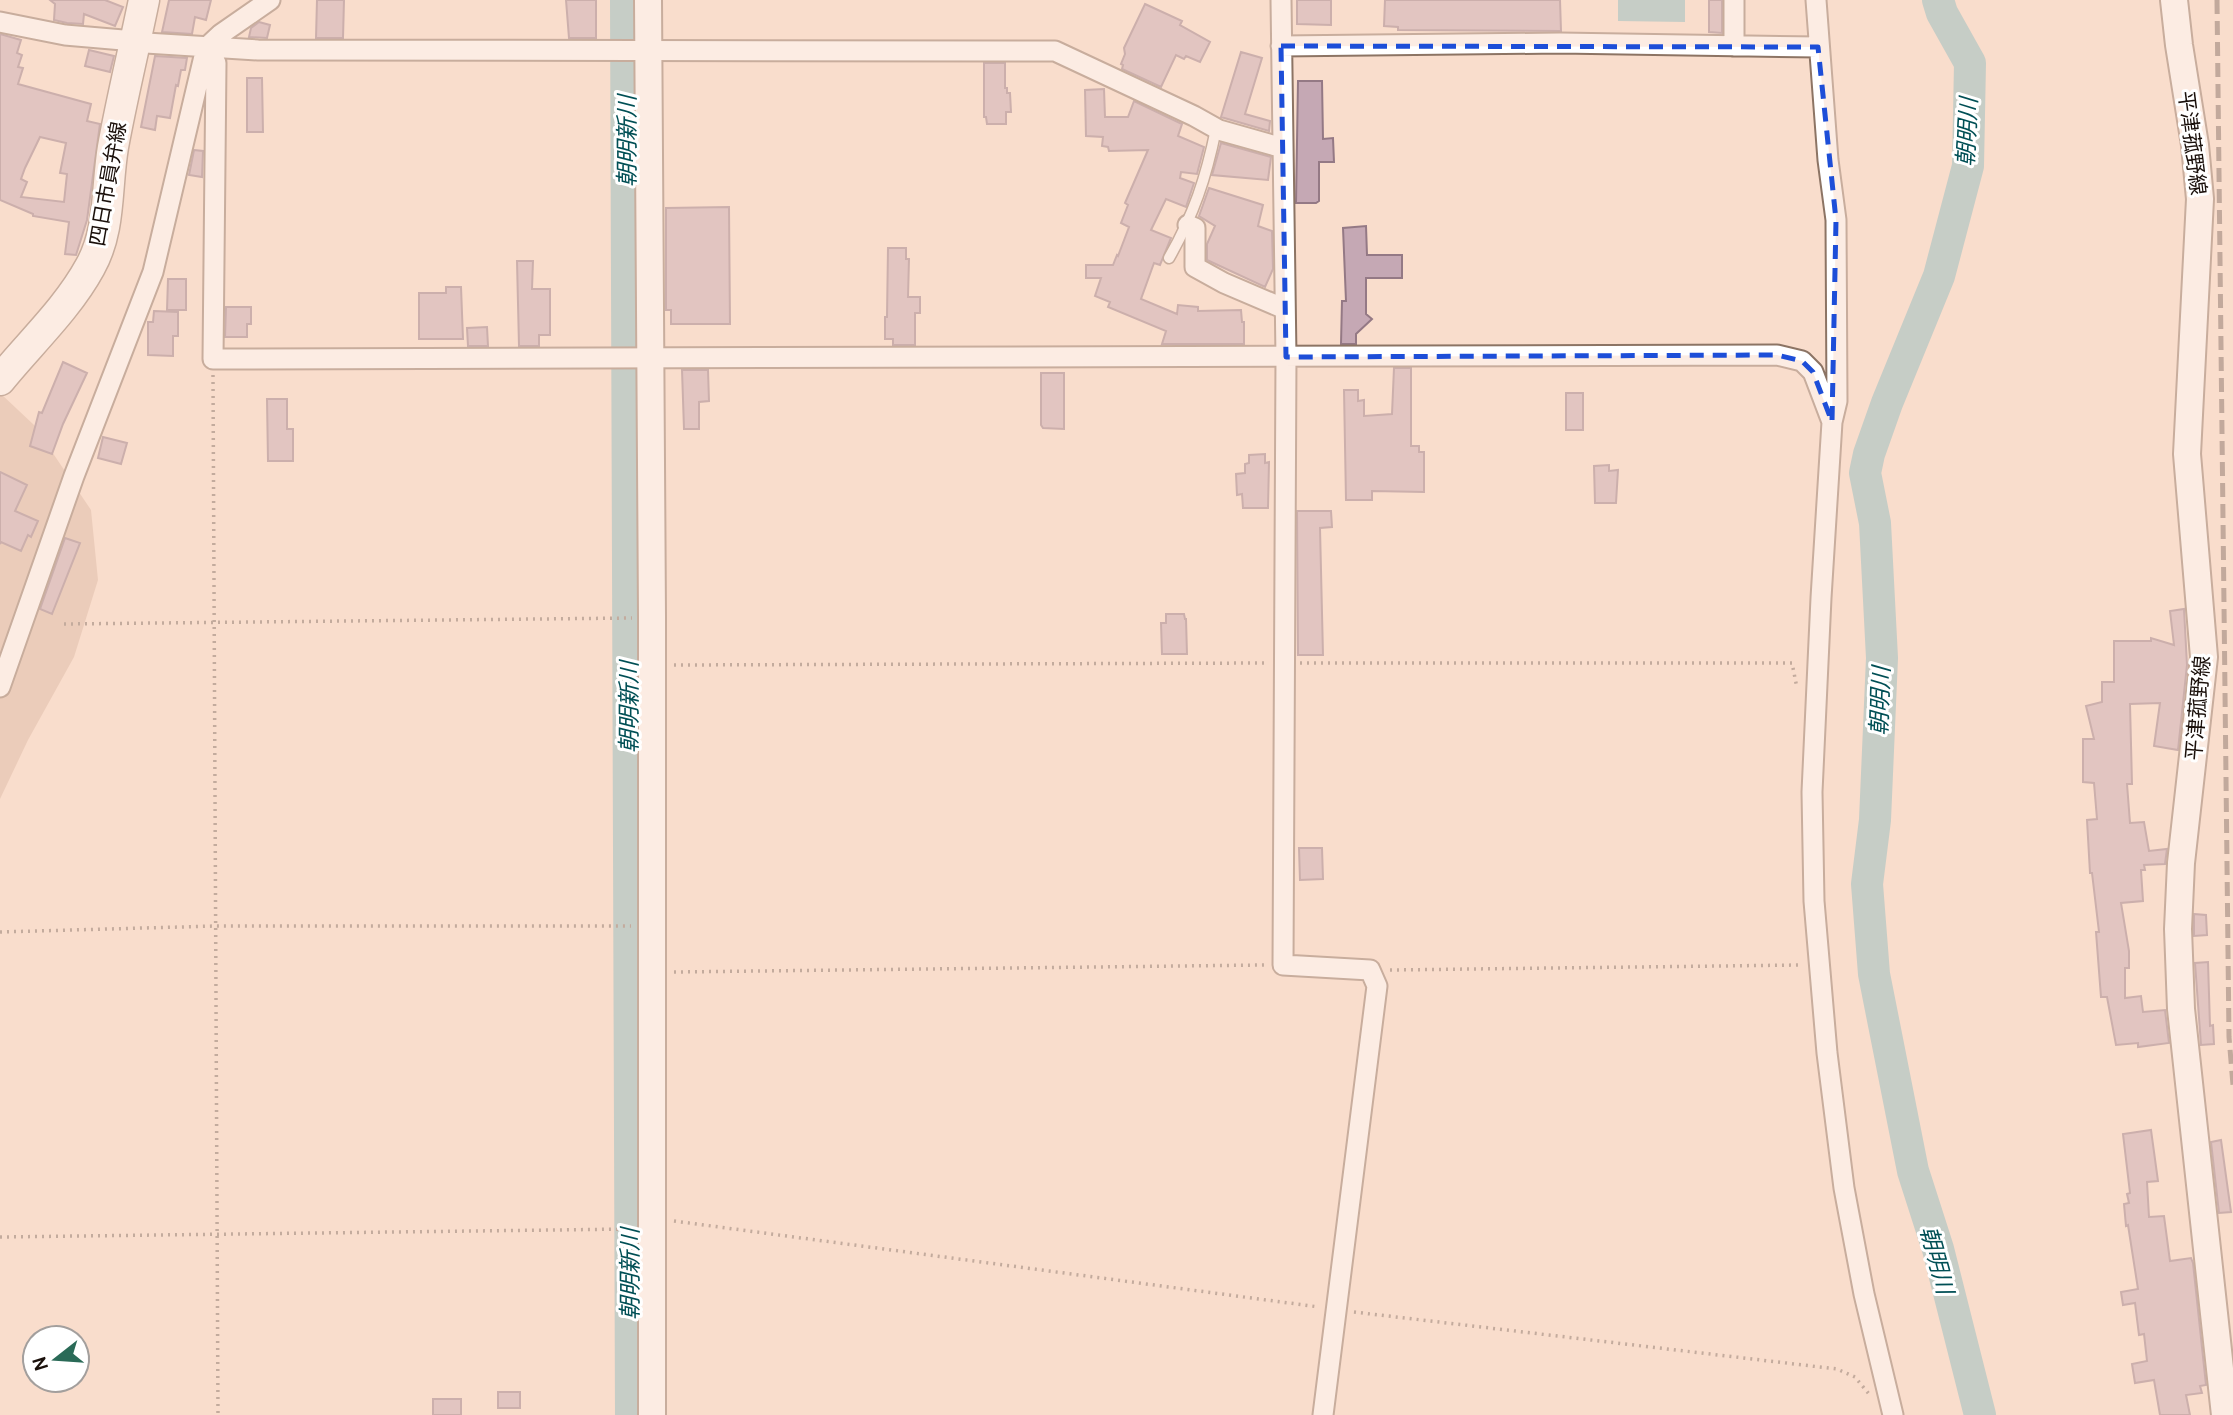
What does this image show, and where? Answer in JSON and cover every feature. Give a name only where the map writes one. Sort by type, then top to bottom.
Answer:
[{"type":"main road","name":"四日市員弁線","points":[[0,380],[71,298],[91,267],[102,243],[110,198],[113,150],[144,0]]},
{"type":"street","points":[[0,22],[65,35],[119,39],[135,0]]},
{"type":"street","points":[[0,687],[74,477],[153,272],[206,48],[270,0]]},
{"type":"street","points":[[648,0],[642,50],[635,356],[651,972],[652,1415]]},
{"type":"street","points":[[1281,0],[1286,357],[1283,965],[1370,970],[1377,986],[1324,1415]]},
{"type":"street","points":[[1734,0],[1734,46]]},
{"type":"street","points":[[1816,0],[1828,160],[1836,220],[1837,401],[1832,422],[1812,792],[1814,901],[1827,1053],[1844,1188],[1864,1294],[1893,1415]]},
{"type":"street","name":"平津菰野線","points":[[2174,0],[2200,187],[2187,454],[2188,494],[2204,657],[2181,863],[2178,929],[2181,1009],[2225,1415]]},
{"type":"street","points":[[146,43],[206,48],[1055,51],[1194,116],[1216,129],[1283,148]]},
{"type":"street","points":[[1281,46],[1560,43],[1818,47]]},
{"type":"street","points":[[206,48],[216,63],[213,359],[1777,355],[1802,361],[1813,372],[1832,422]]},
{"type":"street","points":[[1188,225],[1195,228],[1195,267],[1224,284],[1285,309]]},
{"type":"lane","points":[[1169,258],[1188,225],[1206,173],[1216,129]]},
{"type":"path","points":[[213,359],[218,1415]]},
{"type":"path","points":[[64,624],[635,618]]},
{"type":"path","points":[[0,932],[216,926],[623,926]]},
{"type":"path","points":[[651,972],[1283,965]]},
{"type":"path","points":[[1370,970],[1800,965]]},
{"type":"path","points":[[651,1218],[1336,1310],[1837,1369],[1855,1377],[1868,1392],[1873,1404]]},
{"type":"path","points":[[0,1237],[621,1229]]},
{"type":"highlighted area","points":[[1281,46],[1818,47],[1836,220],[1832,422],[1813,372],[1802,361],[1777,355],[1286,357]]},
{"type":"shaded area","points":[[0,393],[34,425],[91,510],[98,580],[74,657],[28,740],[0,799]]},
{"type":"water","points":[[1618,0],[1685,0],[1685,22],[1618,21]]},
{"type":"building","points":[[50,0],[105,0],[123,7],[115,26],[84,14],[83,24],[67,23],[54,20],[55,4]]},
{"type":"building","points":[[169,0],[211,0],[206,20],[195,17],[192,34],[162,32]]},
{"type":"building","points":[[317,0],[344,0],[343,38],[316,38]]},
{"type":"building","points":[[566,0],[596,0],[596,38],[569,38]]},
{"type":"building","points":[[1297,0],[1331,0],[1331,25],[1297,24]]},
{"type":"building","points":[[1385,0],[1560,0],[1561,31],[1398,30],[1398,27],[1384,26]]},
{"type":"building","points":[[1709,0],[1722,0],[1722,33],[1709,32]]},
{"type":"building","points":[[1145,4],[1182,21],[1180,25],[1210,42],[1200,62],[1176,55],[1161,87],[1122,69],[1121,64],[1124,48]]},
{"type":"building","points":[[259,22],[270,25],[267,38],[249,37],[251,28]]},
{"type":"building","points":[[0,34],[21,40],[17,53],[22,55],[18,67],[23,68],[18,84],[91,104],[87,121],[100,124],[87,220],[76,255],[65,254],[69,222],[33,216],[0,200]],"holes":[[[40,137],[66,143],[60,173],[67,174],[64,202],[21,197],[27,182],[21,179]]]},
{"type":"building","points":[[89,50],[114,56],[110,72],[85,66]]},
{"type":"building","points":[[1241,52],[1262,58],[1245,114],[1270,121],[1269,131],[1221,117]]},
{"type":"building","points":[[155,56],[187,58],[185,70],[181,70],[178,86],[176,85],[170,118],[157,116],[155,130],[141,127]]},
{"type":"building","points":[[984,63],[1005,63],[1005,88],[1007,93],[1010,93],[1011,112],[1006,112],[1006,124],[987,124],[984,117]]},
{"type":"building","points":[[247,78],[262,78],[263,132],[247,132]]},
{"type":"building","points":[[1298,81],[1322,81],[1323,139],[1333,138],[1334,162],[1319,162],[1319,201],[1316,203],[1296,203]]},
{"type":"building","points":[[1104,89],[1105,117],[1128,117],[1134,101],[1182,124],[1178,136],[1204,147],[1197,174],[1181,172],[1180,178],[1194,183],[1186,207],[1166,199],[1151,230],[1171,238],[1160,265],[1154,263],[1141,299],[1177,314],[1178,305],[1198,307],[1198,311],[1241,310],[1244,344],[1162,344],[1166,331],[1108,307],[1110,302],[1095,296],[1101,278],[1086,278],[1086,265],[1113,265],[1118,256],[1129,227],[1121,223],[1128,205],[1125,203],[1148,150],[1109,151],[1108,147],[1102,146],[1103,137],[1086,136],[1085,90]]},
{"type":"building","points":[[1221,143],[1271,157],[1268,180],[1212,175]]},
{"type":"building","points":[[194,150],[203,151],[202,177],[189,175]]},
{"type":"building","points":[[1209,188],[1263,205],[1258,226],[1272,231],[1273,269],[1265,287],[1207,260],[1207,244],[1215,226],[1199,216]]},
{"type":"building","points":[[729,207],[730,324],[671,324],[671,310],[666,310],[666,208]]},
{"type":"building","points":[[1366,226],[1367,255],[1402,255],[1402,278],[1366,278],[1366,314],[1372,319],[1356,334],[1356,344],[1341,344],[1342,301],[1346,301],[1343,228]]},
{"type":"building","points":[[888,248],[906,248],[906,259],[909,259],[908,297],[920,297],[920,313],[915,313],[915,345],[893,345],[893,339],[885,339]]},
{"type":"building","points":[[517,261],[533,261],[532,289],[550,289],[550,335],[539,335],[539,346],[519,346]]},
{"type":"building","points":[[168,279],[186,279],[186,310],[167,310]]},
{"type":"building","points":[[446,287],[461,287],[463,339],[419,339],[419,293],[446,293]]},
{"type":"building","points":[[226,307],[251,307],[251,324],[247,324],[247,337],[225,337]]},
{"type":"building","points":[[154,311],[178,312],[178,336],[173,336],[173,356],[148,355],[148,322],[153,322]]},
{"type":"building","points":[[487,327],[488,346],[468,346],[467,328]]},
{"type":"building","points":[[63,362],[87,373],[52,454],[30,446],[39,412],[42,413]]},
{"type":"building","points":[[1394,368],[1411,368],[1411,446],[1419,446],[1419,452],[1424,452],[1424,492],[1372,491],[1372,500],[1346,500],[1344,390],[1358,390],[1358,401],[1364,400],[1364,416],[1392,414]]},
{"type":"building","points":[[682,370],[708,370],[709,401],[699,402],[699,429],[684,429]]},
{"type":"building","points":[[1041,373],[1064,373],[1064,429],[1043,428],[1041,425]]},
{"type":"building","points":[[1566,393],[1583,393],[1583,430],[1566,430]]},
{"type":"building","points":[[267,399],[287,399],[287,429],[293,429],[293,461],[268,461]]},
{"type":"building","points":[[103,437],[127,443],[121,464],[98,458]]},
{"type":"building","points":[[1265,454],[1265,463],[1269,462],[1268,508],[1243,508],[1242,494],[1237,495],[1236,474],[1245,473],[1249,455]]},
{"type":"building","points":[[1609,465],[1609,471],[1618,470],[1616,503],[1595,503],[1594,466]]},
{"type":"building","points":[[0,472],[27,485],[15,511],[38,521],[21,551],[1,542],[0,544]]},
{"type":"building","points":[[1297,511],[1331,511],[1332,527],[1320,528],[1323,655],[1298,655]]},
{"type":"building","points":[[65,538],[80,543],[52,614],[40,609]]},
{"type":"building","points":[[2184,609],[2187,665],[2178,750],[2154,746],[2160,703],[2130,704],[2132,784],[2127,784],[2130,823],[2144,822],[2149,851],[2167,849],[2165,864],[2144,865],[2145,870],[2141,870],[2143,901],[2121,903],[2129,951],[2129,968],[2125,968],[2125,998],[2141,996],[2143,1012],[2165,1010],[2169,1043],[2138,1047],[2138,1043],[2116,1045],[2107,997],[2101,997],[2096,932],[2099,932],[2090,873],[2087,820],[2097,819],[2094,783],[2083,782],[2083,739],[2094,739],[2086,706],[2102,702],[2102,682],[2114,682],[2114,641],[2151,641],[2151,638],[2174,645],[2170,611]]},
{"type":"building","points":[[1166,614],[1184,614],[1187,654],[1162,654],[1161,623],[1166,623]]},
{"type":"building","points":[[1299,848],[1322,848],[1323,879],[1300,880]]},
{"type":"building","points":[[2194,914],[2206,915],[2207,935],[2194,936]]},
{"type":"building","points":[[2208,962],[2210,1026],[2213,1025],[2214,1044],[2201,1045],[2195,963]]},
{"type":"building","points":[[2151,1130],[2158,1181],[2147,1182],[2149,1217],[2164,1216],[2170,1261],[2191,1258],[2193,1263],[2206,1385],[2200,1386],[2202,1393],[2186,1395],[2190,1415],[2160,1415],[2154,1380],[2135,1383],[2132,1364],[2147,1361],[2144,1334],[2139,1335],[2135,1303],[2123,1305],[2121,1292],[2138,1289],[2128,1225],[2126,1226],[2124,1204],[2129,1203],[2127,1194],[2130,1193],[2123,1134]]},
{"type":"building","points":[[2221,1140],[2231,1212],[2219,1213],[2211,1142]]},
{"type":"building","points":[[498,1392],[520,1392],[520,1408],[498,1408]]},
{"type":"building","points":[[433,1399],[461,1399],[461,1415],[433,1415]]},
{"type":"waterway","name":"朝明新川","points":[[626,0],[631,1415]]},
{"type":"waterway","name":"朝明川","points":[[1938,0],[1942,13],[1970,63],[1968,166],[1939,276],[1887,403],[1865,473],[1875,523],[1882,658],[1875,820],[1867,884],[1874,974],[1913,1171],[1938,1249],[1980,1415]]},
{"type":"railway","points":[[2217,0],[2229,1037],[2233,1085]]}]
